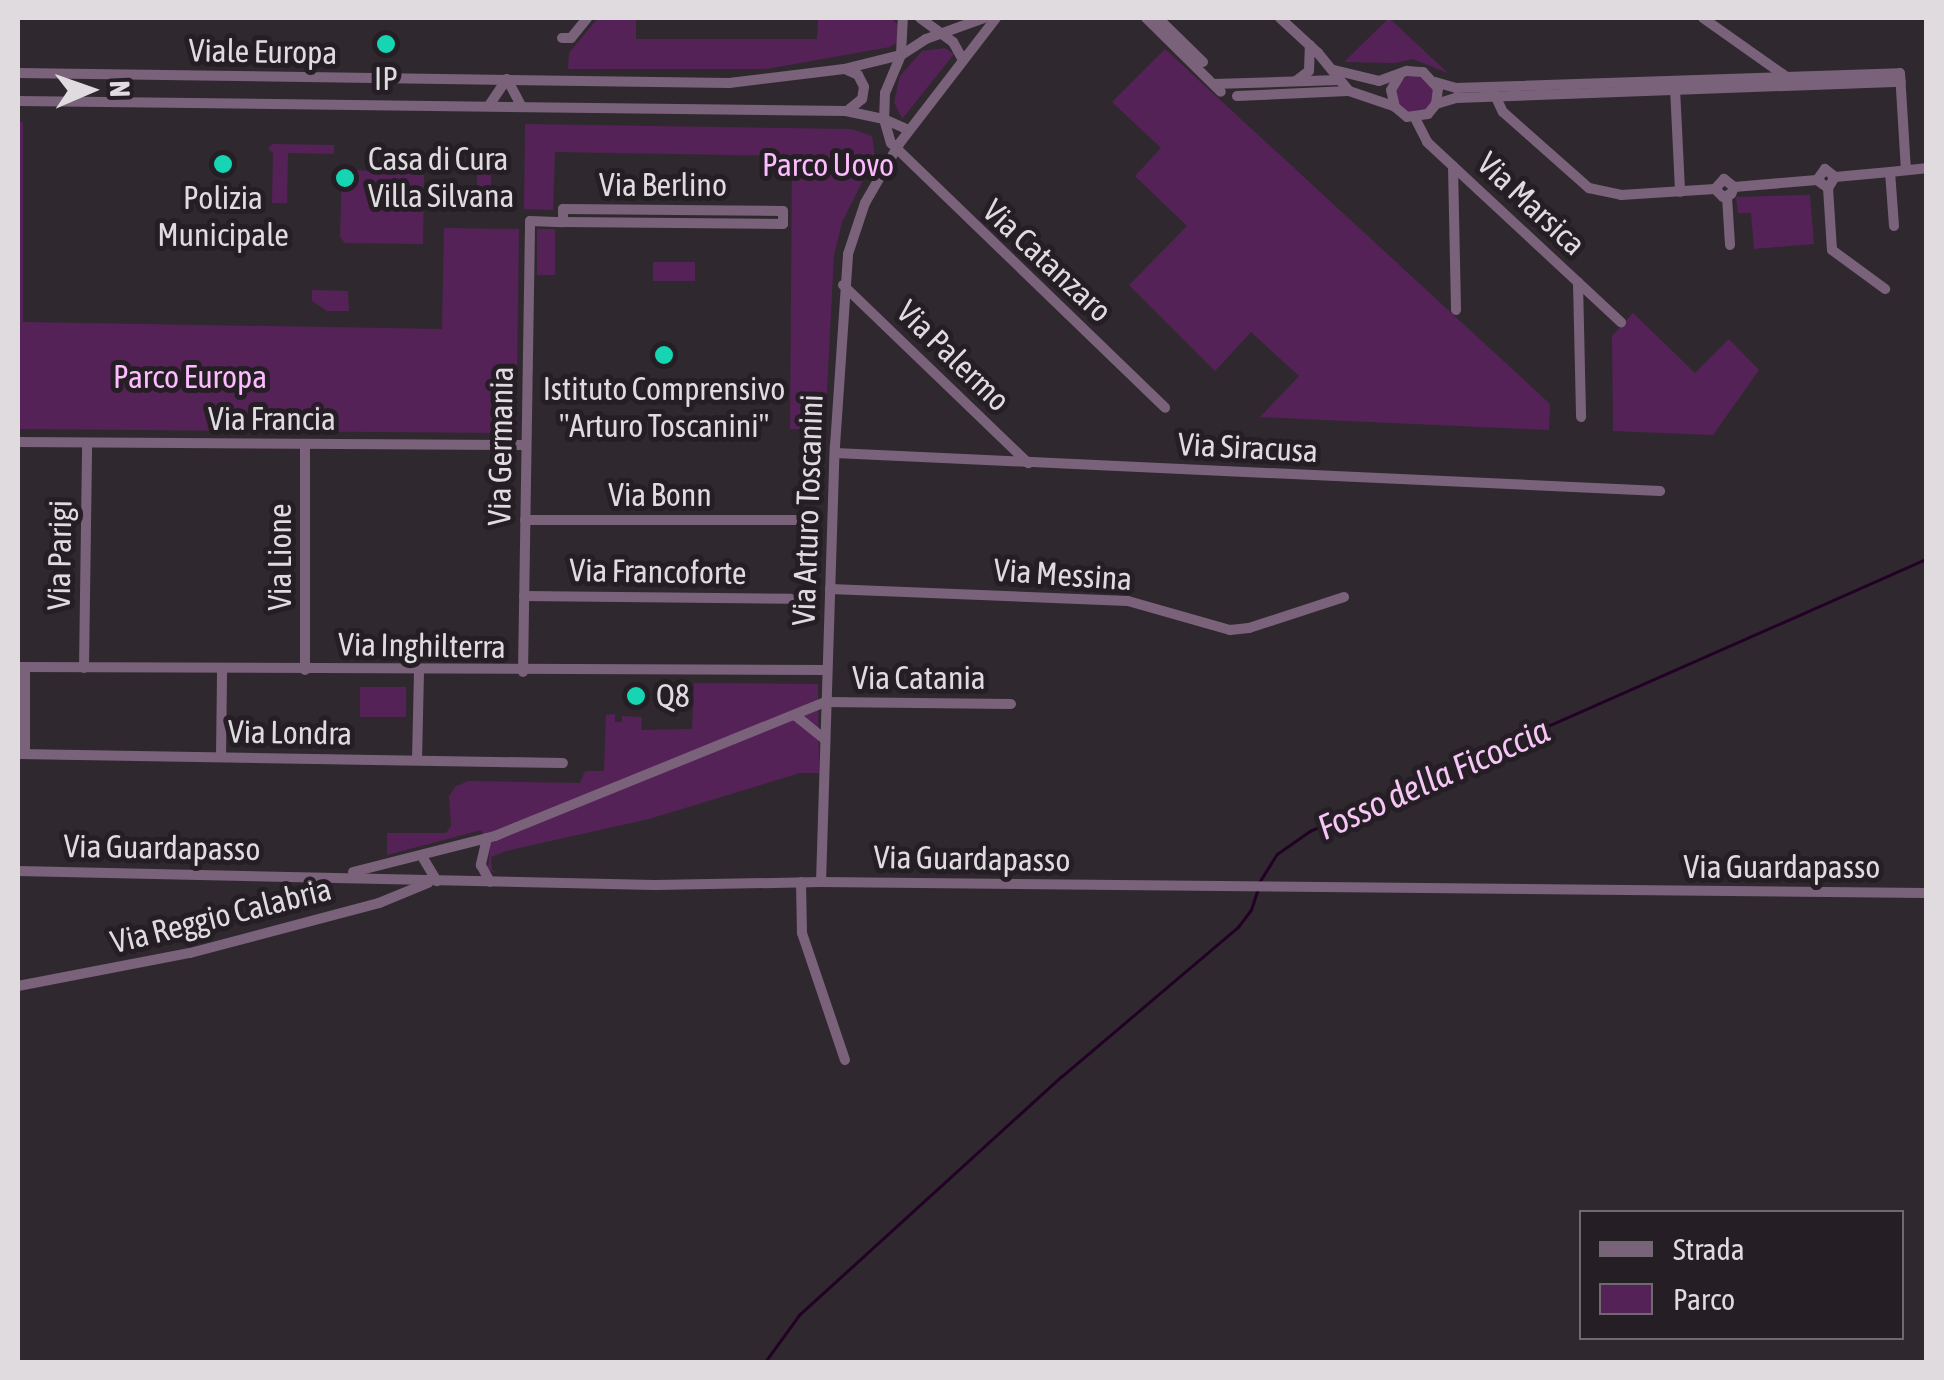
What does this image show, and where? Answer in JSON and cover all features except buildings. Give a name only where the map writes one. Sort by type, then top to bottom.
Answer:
[{"type":"street","points":[[562,38],[570,38],[587,18]]},
{"type":"street","points":[[894,151],[884,119],[888,83],[906,31],[903,18]]},
{"type":"street","points":[[920,18],[955,44],[963,60]]},
{"type":"street","points":[[900,55],[940,34],[984,18]]},
{"type":"street","name":"Via Arturo Toscanini","points":[[821,882],[843,285],[858,221],[894,151],[996,18]]},
{"type":"street","points":[[1146,18],[1217,88],[1336,75],[1359,80],[1400,76],[1415,70],[1456,88],[1494,91],[1900,78]]},
{"type":"street","points":[[1158,18],[1203,62]]},
{"type":"street","points":[[1280,18],[1310,44],[1349,91]]},
{"type":"street","points":[[1703,18],[1788,78]]},
{"type":"street","points":[[1296,81],[1309,71],[1310,44]]},
{"type":"street","points":[[1744,49],[1744,79]]},
{"type":"street","name":"Viale Europa","points":[[18,74],[738,82],[844,69],[900,55]]},
{"type":"street","points":[[844,69],[858,75],[864,87],[862,99],[846,111]]},
{"type":"street","points":[[1394,106],[1391,90],[1400,76]]},
{"type":"street","points":[[1675,88],[1744,79],[1900,78]]},
{"type":"street","points":[[1900,78],[1906,170]]},
{"type":"street","points":[[490,104],[507,79],[521,105]]},
{"type":"street","points":[[1258,82],[1258,96]]},
{"type":"street","points":[[1435,82],[1436,104]]},
{"type":"street","points":[[1675,88],[1680,192]]},
{"type":"street","points":[[1238,96],[1349,91],[1394,106],[1415,118],[1451,98],[1494,91]]},
{"type":"street","points":[[1494,91],[1508,118],[1589,188],[1621,195],[1680,192],[1715,189],[1724,179],[1730,192],[1730,246]]},
{"type":"street","name":"Viale Europa","points":[[18,101],[846,111],[884,119]]},
{"type":"street","name":"Via Marsica","points":[[1415,118],[1424,138],[1621,322]]},
{"type":"street","points":[[884,119],[909,130]]},
{"type":"street","name":"Via Catanzaro","points":[[894,151],[1165,408]]},
{"type":"street","points":[[1453,166],[1456,310]]},
{"type":"street","points":[[1730,192],[1816,180],[1831,183],[1926,168]]},
{"type":"street","points":[[1890,172],[1894,226]]},
{"type":"street","points":[[1831,183],[1832,250],[1885,289]]},
{"type":"street","name":"Via Berlino","points":[[530,222],[783,224],[783,211],[563,209],[563,222]]},
{"type":"street","name":"Via Germania","points":[[522,672],[530,222]]},
{"type":"street","points":[[1578,282],[1581,418]]},
{"type":"street","name":"Via Palermo","points":[[843,285],[1028,463]]},
{"type":"street","name":"Via Francia","points":[[18,442],[526,446]]},
{"type":"street","name":"Via Parigi","points":[[84,668],[86,443]]},
{"type":"street","name":"Via Lione","points":[[306,444],[306,670]]},
{"type":"street","name":"Via Siracusa","points":[[834,453],[1660,491]]},
{"type":"street","name":"Via Bonn","points":[[525,520],[795,520]]},
{"type":"street","name":"Via Messina","points":[[830,589],[1128,601],[1230,630],[1249,628],[1344,597]]},
{"type":"street","name":"Via Francoforte","points":[[524,596],[791,599]]},
{"type":"street","points":[[21,667],[21,754]]},
{"type":"street","name":"Via Inghilterra","points":[[21,667],[522,672],[827,670]]},
{"type":"street","points":[[221,757],[222,669]]},
{"type":"street","points":[[417,760],[419,671]]},
{"type":"street","points":[[337,876],[423,858],[487,838],[825,702]]},
{"type":"street","name":"Via Catania","points":[[825,702],[1011,704]]},
{"type":"street","points":[[796,716],[824,739]]},
{"type":"street","name":"Via Londra","points":[[21,754],[562,763]]},
{"type":"street","points":[[487,838],[481,865],[490,882]]},
{"type":"street","points":[[423,858],[435,881]]},
{"type":"street","name":"Via Guardapasso","points":[[18,871],[490,882],[1926,894]]},
{"type":"street","name":"Via Reggio Calabria","points":[[18,986],[193,952],[379,902],[435,881]]},
{"type":"street","points":[[801,882],[804,939],[845,1060]]},
{"type":"green space","points":[[598,18],[636,18],[636,39],[817,39],[818,18],[891,18],[900,27],[897,42],[890,47],[766,69],[568,69],[569,53]]},
{"type":"green space","points":[[1389,18],[1448,73],[1413,59],[1396,63],[1344,62]]},
{"type":"green space","points":[[945,48],[954,54],[902,119],[894,102],[900,76],[922,51]]},
{"type":"green space","points":[[1165,49],[1550,404],[1549,430],[1260,417],[1299,376],[1251,332],[1215,371],[1129,285],[1187,226],[1135,176],[1161,148],[1112,102]]},
{"type":"green space","points":[[1415,75],[1428,81],[1434,94],[1428,107],[1415,113],[1402,107],[1396,94],[1402,81]]},
{"type":"green space","name":"Parco Europa","points":[[18,122],[23,122],[23,322],[442,329],[444,228],[519,229],[517,372],[507,375],[504,382],[509,392],[517,395],[517,433],[18,429]]},
{"type":"green space","name":"Parco Uovo","points":[[525,124],[851,129],[872,136],[875,157],[842,222],[834,255],[825,429],[790,429],[792,156],[555,152],[553,210],[524,209]]},
{"type":"green space","points":[[273,144],[334,145],[334,154],[288,153],[287,203],[272,203],[273,153],[268,148]]},
{"type":"green space","points":[[500,152],[502,158],[491,159],[491,210],[477,210],[477,159],[468,156]]},
{"type":"green space","points":[[342,169],[424,175],[423,244],[345,243],[340,237]]},
{"type":"green space","points":[[1810,195],[1814,244],[1754,249],[1751,213],[1738,213],[1736,197]]},
{"type":"green space","points":[[537,229],[555,229],[555,275],[537,275]]},
{"type":"green space","points":[[653,262],[695,262],[695,281],[653,281]]},
{"type":"green space","points":[[312,290],[348,291],[349,311],[327,311],[312,301]]},
{"type":"green space","points":[[1633,313],[1695,373],[1729,339],[1759,370],[1713,435],[1613,431],[1612,336]]},
{"type":"green space","points":[[694,683],[818,684],[819,773],[800,773],[649,819],[506,851],[491,857],[492,870],[498,873],[490,871],[488,868],[490,848],[481,830],[387,855],[387,833],[446,833],[451,826],[449,796],[456,786],[469,781],[580,783],[585,771],[604,771],[606,715],[615,714],[615,722],[622,722],[622,716],[642,717],[641,730],[692,729]]},
{"type":"green space","points":[[360,687],[406,687],[406,717],[360,717]]},
{"type":"waterway","name":"Fosso della Ficoccia","points":[[1260,881],[1277,854],[1310,831],[1926,559]]},
{"type":"waterway","name":"Fosso della Ficoccia","points":[[765,1362],[799,1315],[1061,1077],[1238,927],[1251,910],[1258,888]]},
{"type":"place","name":"IP","points":[[386,44]]},
{"type":"place","name":"Polizia Municipale","points":[[223,164]]},
{"type":"place","name":"Casa di Cura Villa Silvana","points":[[345,178]]},
{"type":"place","name":"Istituto Comprensivo \"Arturo Toscanini\"","points":[[664,355]]},
{"type":"place","name":"Q8","points":[[636,696]]}]
